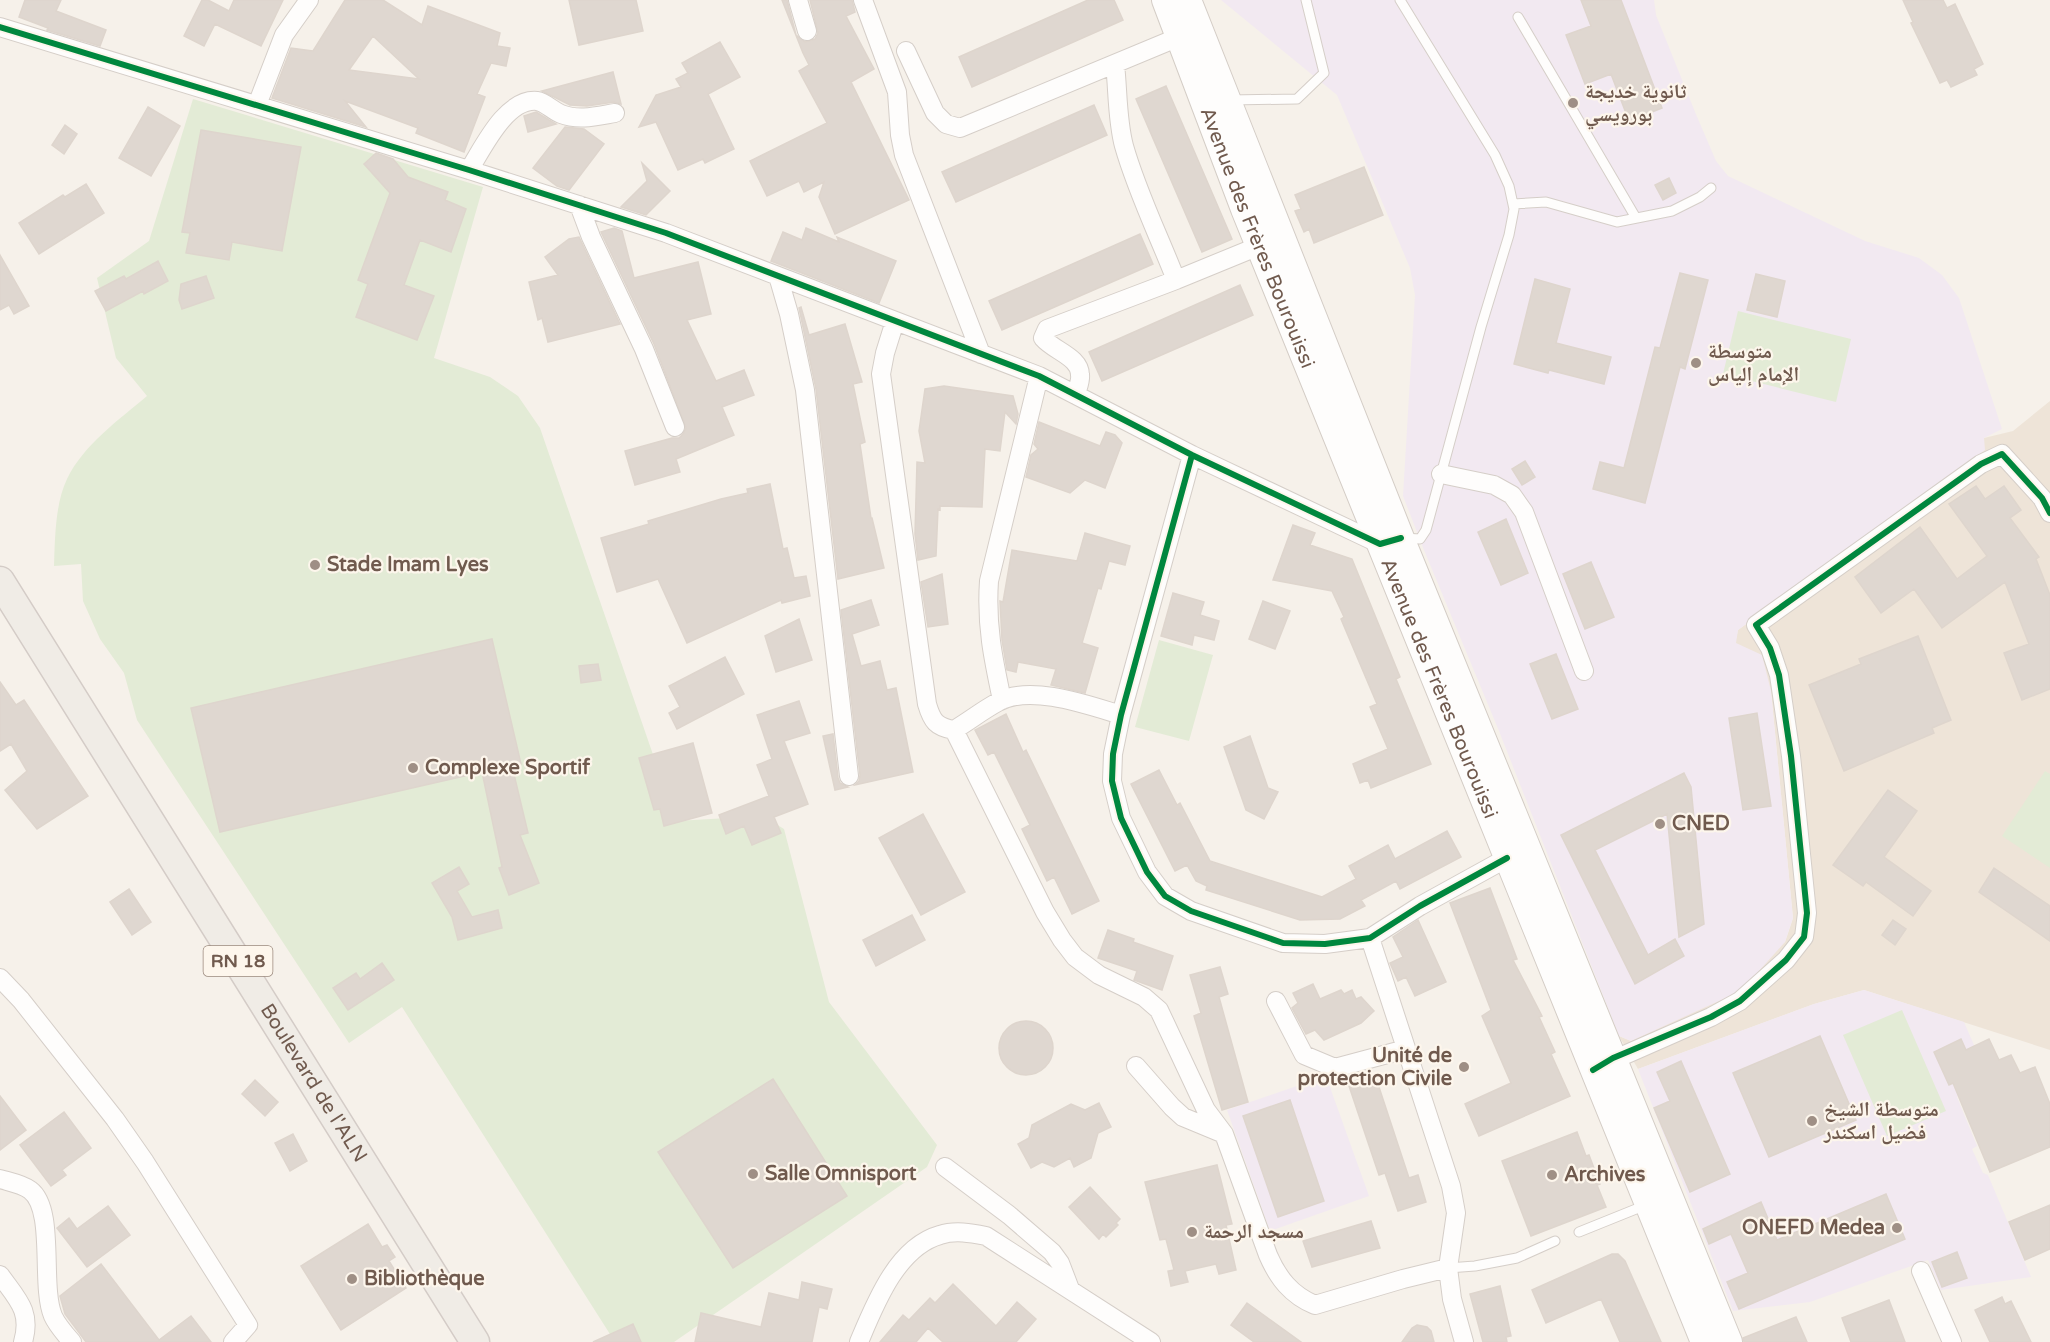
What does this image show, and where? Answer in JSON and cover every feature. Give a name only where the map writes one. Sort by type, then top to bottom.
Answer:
[{"type":"main road","name":"Avenue des Frères Bourouissi","points":[[1166,0],[1259,246],[1390,541],[1507,858],[1603,1064],[1647,1204],[1704,1342]]},
{"type":"main road","points":[[1188,0],[1228,100],[1390,541],[1603,1064],[1730,1342]]},
{"type":"main road","name":"Boulevard de l'ALN","points":[[0,581],[475,1342]]},
{"type":"street","points":[[257,105],[284,35],[309,0]]},
{"type":"street","points":[[798,0],[807,31]]},
{"type":"street","points":[[862,0],[897,92],[904,155],[981,354]]},
{"type":"street","points":[[0,27],[469,170],[666,233],[1039,376],[1192,455],[1390,541]]},
{"type":"street","points":[[906,51],[935,113],[946,124],[960,128],[1179,37]]},
{"type":"street","points":[[1115,64],[1119,118],[1124,145],[1176,280]]},
{"type":"street","points":[[469,170],[493,131],[507,114],[524,102],[539,101],[560,114],[580,118],[615,113]]},
{"type":"street","points":[[579,205],[591,237],[644,349],[675,427]]},
{"type":"street","points":[[1076,395],[1080,375],[1077,365],[1072,358],[1050,346],[1043,338],[1047,329],[1259,246]]},
{"type":"street","points":[[778,276],[789,314],[805,390],[849,776]]},
{"type":"street","points":[[895,321],[881,374],[924,680],[932,722],[941,728],[954,730],[1002,700],[1023,694],[1080,703],[1121,715]]},
{"type":"street","points":[[1002,700],[991,652],[987,613],[989,581],[1039,376]]},
{"type":"street","points":[[1603,1064],[1711,1017],[1740,1000],[1786,960],[1804,938],[1806,902],[1791,756],[1779,675],[1770,648],[1756,625],[1981,464],[2002,454],[2042,498],[2050,513]]},
{"type":"street","points":[[1192,455],[1121,715],[1113,754],[1112,781],[1121,818],[1147,872],[1165,896],[1191,911],[1283,943],[1325,944],[1370,938],[1420,906],[1507,858]]},
{"type":"street","points":[[1442,474],[1494,485],[1512,495],[1524,512],[1584,671]]},
{"type":"street","points":[[954,730],[1045,912],[1062,940],[1075,957],[1099,975],[1144,998],[1159,1010],[1206,1110],[1224,1134],[1276,1272],[1287,1287],[1303,1300],[1315,1305],[1448,1268]]},
{"type":"street","points":[[1370,938],[1451,1186],[1456,1213],[1448,1268],[1452,1299],[1464,1342]]},
{"type":"street","points":[[0,978],[21,1000],[115,1119],[151,1171],[248,1325],[233,1342]]},
{"type":"street","points":[[1276,1001],[1304,1055],[1335,1068],[1406,1049]]},
{"type":"street","points":[[1136,1066],[1183,1117],[1224,1134]]},
{"type":"street","points":[[945,1167],[1009,1215],[1052,1252],[1060,1263],[1070,1289]]},
{"type":"street","points":[[0,1179],[19,1184],[32,1191],[41,1204],[52,1315],[72,1342]]},
{"type":"street","points":[[859,1342],[876,1301],[896,1270],[917,1246],[940,1235],[966,1232],[986,1236],[1151,1342]]},
{"type":"street","points":[[1921,1271],[1952,1342]]},
{"type":"street","points":[[0,1275],[23,1306],[27,1322],[23,1342]]},
{"type":"lane","points":[[1228,100],[1298,99],[1324,73],[1306,0]]},
{"type":"lane","points":[[1390,541],[1420,539],[1426,530],[1481,327],[1509,235],[1514,209],[1509,186],[1495,155],[1400,0]]},
{"type":"lane","points":[[1518,17],[1636,218]]},
{"type":"lane","points":[[1514,204],[1546,202],[1617,222],[1672,211],[1700,197],[1711,188]]},
{"type":"lane","points":[[1579,1232],[1647,1204]]},
{"type":"lane","points":[[1448,1268],[1475,1266],[1517,1258],[1555,1241]]},
{"type":"shaded area","name":"متوسطة الإمام إلياس","points":[[1221,0],[1654,0],[1656,15],[1695,112],[1716,161],[1728,176],[1865,241],[1919,258],[1942,275],[1959,298],[2002,429],[1984,438],[1985,450],[1738,630],[1736,643],[1762,655],[1771,691],[1793,918],[1785,942],[1741,991],[1631,1041],[1619,1036],[1499,731],[1403,496],[1415,295],[1410,268],[1337,95]]},
{"type":"shaded area","points":[[2050,401],[2050,1050],[1864,990],[1814,1004],[1638,1069],[1619,1036],[1631,1041],[1785,942],[1793,918],[1771,691],[1735,643],[1738,630],[1984,450],[1984,438],[2013,431]]},
{"type":"shaded area","name":"متوسطة الشيخ فضيل اسكندر","points":[[1864,990],[1964,1022],[1990,1082],[1957,1097],[1977,1146],[1972,1149],[1983,1173],[1988,1175],[2031,1277],[1941,1290],[1928,1260],[1810,1302],[1733,1311],[1638,1069],[1814,1004]]},
{"type":"shaded area","points":[[1326,1076],[1369,1196],[1270,1231],[1227,1110]]},
{"type":"green space","name":"Complexe Sportif","points":[[193,99],[483,187],[434,358],[490,377],[518,396],[540,428],[676,821],[763,816],[784,829],[829,1002],[937,1145],[927,1167],[674,1342],[615,1342],[402,1007],[349,1043],[137,720],[124,673],[100,639],[83,601],[81,564],[54,566],[55,533],[60,499],[74,466],[92,444],[147,396],[116,358],[97,278],[149,241]]},
{"type":"green space","points":[[1738,311],[1851,339],[1836,402],[1723,374]]},
{"type":"green space","points":[[1159,640],[1213,655],[1189,741],[1135,727]]},
{"type":"green space","points":[[2045,771],[2050,774],[2050,868],[2002,836]]},
{"type":"green space","points":[[1902,1010],[1946,1111],[1887,1136],[1843,1035]]},
{"type":"building","points":[[25,0],[61,0],[56,11],[106,30],[100,46],[47,30],[48,28],[19,17]]},
{"type":"building","points":[[202,0],[208,0],[229,11],[234,0],[283,0],[261,46],[215,24],[204,46],[184,36]]},
{"type":"building","points":[[345,0],[383,0],[422,25],[428,6],[500,33],[497,46],[510,48],[506,66],[491,63],[477,94],[485,97],[464,152],[416,133],[418,128],[345,101],[366,127],[272,98],[291,48],[313,51]],"holes":[[[373,36],[419,79],[349,70]]]},
{"type":"building","points":[[569,0],[636,0],[643,31],[579,45]]},
{"type":"building","points":[[782,0],[787,0],[796,35],[805,42],[815,39],[818,33],[810,0],[852,0],[855,12],[846,16],[874,69],[851,82],[909,200],[835,234],[819,197],[824,182],[804,192],[799,181],[767,196],[750,161],[827,123],[799,71],[809,65],[803,53]]},
{"type":"building","points":[[1088,0],[1114,0],[1123,20],[972,87],[959,57]]},
{"type":"building","points":[[1581,0],[1621,0],[1662,108],[1629,121],[1611,74],[1585,84],[1566,35],[1591,26]]},
{"type":"building","points":[[1903,0],[1943,0],[1947,8],[1955,4],[1983,64],[1974,69],[1977,75],[1951,87],[1947,80],[1940,83],[1911,23],[1913,22]]},
{"type":"building","points":[[720,42],[740,77],[708,94],[734,149],[705,163],[703,159],[678,170],[656,122],[639,127],[656,95],[681,87],[676,79],[688,73],[682,63]]},
{"type":"building","points":[[613,72],[621,104],[614,102],[587,106],[570,105],[542,91]]},
{"type":"building","points":[[1166,86],[1232,239],[1202,252],[1136,99]]},
{"type":"building","points":[[1094,105],[1107,135],[956,202],[942,172]]},
{"type":"building","points":[[148,107],[180,126],[151,176],[119,158]]},
{"type":"building","points":[[536,112],[556,124],[528,132],[524,116]]},
{"type":"building","points":[[65,125],[77,134],[64,154],[52,145]]},
{"type":"building","points":[[565,127],[584,129],[604,144],[569,190],[557,186],[533,168]]},
{"type":"building","points":[[201,130],[301,147],[282,251],[232,242],[229,260],[186,253],[190,233],[182,232]]},
{"type":"building","points":[[376,153],[393,159],[408,177],[448,192],[445,200],[466,209],[451,252],[420,240],[404,285],[434,296],[417,340],[356,317],[368,284],[358,280],[390,193],[364,164]]},
{"type":"building","points":[[642,163],[670,191],[646,215],[621,207],[647,181]]},
{"type":"building","points":[[1364,167],[1383,215],[1314,243],[1309,229],[1304,232],[1295,211],[1301,209],[1295,195]]},
{"type":"building","points":[[1669,178],[1676,193],[1663,200],[1655,185]]},
{"type":"building","points":[[86,184],[104,213],[39,254],[19,223],[63,195],[65,197]]},
{"type":"building","points":[[614,228],[622,231],[634,278],[698,262],[711,314],[687,320],[716,381],[744,370],[754,395],[722,407],[734,435],[676,459],[680,472],[635,485],[625,451],[679,438],[686,428],[654,344],[601,232]]},
{"type":"building","points":[[806,228],[839,242],[837,237],[896,261],[879,303],[771,261],[783,232],[802,240]]},
{"type":"building","points":[[1140,234],[1153,264],[1002,330],[989,301]]},
{"type":"building","points":[[579,237],[620,324],[548,342],[542,318],[538,320],[529,282],[558,275],[545,257],[569,239]]},
{"type":"building","points":[[0,255],[29,306],[14,314],[9,305],[0,310]]},
{"type":"building","points":[[158,261],[168,281],[144,294],[143,291],[106,311],[95,291],[124,276],[126,279]]},
{"type":"building","points":[[1680,273],[1708,280],[1685,369],[1680,367],[1645,503],[1593,489],[1600,462],[1624,468],[1655,347],[1660,348]]},
{"type":"building","points":[[1756,274],[1785,281],[1777,317],[1747,310]]},
{"type":"building","points":[[206,276],[214,298],[182,309],[179,300],[181,284]]},
{"type":"building","points":[[1535,279],[1570,289],[1556,343],[1611,357],[1604,384],[1514,364]]},
{"type":"building","points":[[1240,285],[1253,315],[1102,381],[1089,352]]},
{"type":"building","points":[[801,307],[809,335],[845,324],[862,382],[853,384],[865,442],[860,444],[871,518],[884,568],[838,579],[816,389],[799,308]]},
{"type":"building","points":[[944,386],[1013,396],[1018,414],[1016,424],[1005,412],[1000,451],[985,449],[982,507],[940,506],[936,556],[918,560],[915,534],[917,462],[925,463],[919,431],[925,389]]},
{"type":"building","points":[[1039,422],[1100,446],[1106,432],[1115,435],[1122,443],[1105,488],[1085,480],[1070,493],[1026,477],[1031,455],[1038,449],[1034,444]]},
{"type":"building","points":[[1525,461],[1535,477],[1522,485],[1512,469]]},
{"type":"building","points":[[770,484],[783,549],[787,548],[794,578],[806,576],[810,596],[782,603],[781,600],[687,643],[658,579],[617,592],[601,538],[649,524],[648,521],[748,493],[747,489]]},
{"type":"building","points":[[1976,486],[1985,499],[2004,486],[2021,510],[2010,518],[2039,557],[2036,559],[2050,595],[2050,689],[2022,700],[2004,653],[2029,644],[2005,582],[1942,628],[1914,589],[1881,613],[1855,577],[1920,527],[1957,579],[1987,556],[1949,504]]},
{"type":"building","points":[[1506,519],[1528,573],[1501,585],[1478,532]]},
{"type":"building","points":[[1293,525],[1315,533],[1310,545],[1352,559],[1400,677],[1396,679],[1431,764],[1371,788],[1368,780],[1360,783],[1353,764],[1388,749],[1370,707],[1377,704],[1341,619],[1344,617],[1332,591],[1273,580]]},
{"type":"building","points":[[1085,533],[1130,546],[1125,565],[1109,561],[1101,589],[1098,588],[1082,643],[1098,648],[1085,693],[1051,685],[1056,669],[1018,662],[1016,672],[1007,670],[1002,640],[1000,601],[1003,602],[1012,550],[1077,561]]},
{"type":"building","points":[[1591,562],[1614,617],[1585,629],[1563,574]]},
{"type":"building","points":[[942,574],[948,624],[928,627],[921,582]]},
{"type":"building","points":[[1173,593],[1204,602],[1200,615],[1219,621],[1214,640],[1194,635],[1192,645],[1161,636]]},
{"type":"building","points":[[871,600],[879,625],[852,634],[861,666],[880,661],[887,690],[896,688],[913,772],[855,785],[860,775],[841,610]]},
{"type":"building","points":[[1263,601],[1290,611],[1275,649],[1249,639]]},
{"type":"building","points":[[799,619],[812,660],[776,672],[765,636]]},
{"type":"building","points":[[1918,636],[1951,720],[1932,728],[1934,733],[1844,771],[1809,685],[1861,664],[1859,659]]},
{"type":"building","points":[[492,639],[521,764],[512,766],[528,833],[520,835],[539,883],[509,895],[499,868],[502,867],[482,772],[220,832],[191,708]]},
{"type":"building","points":[[1556,654],[1578,709],[1552,719],[1530,664]]},
{"type":"building","points":[[725,657],[744,694],[677,729],[669,713],[680,707],[669,686]]},
{"type":"building","points":[[598,664],[601,680],[581,683],[579,666]]},
{"type":"building","points":[[0,682],[16,705],[24,700],[88,796],[37,829],[5,790],[27,771],[11,744],[0,751]]},
{"type":"building","points":[[799,701],[810,733],[784,741],[808,804],[774,817],[781,833],[752,845],[744,826],[726,834],[719,815],[769,796],[757,765],[772,759],[757,715]]},
{"type":"building","points":[[1757,713],[1771,806],[1743,810],[1729,718]]},
{"type":"building","points":[[1006,714],[1023,752],[1026,750],[1099,901],[1072,914],[1054,877],[1047,881],[1022,829],[1030,825],[994,752],[988,755],[975,730]]},
{"type":"building","points":[[833,734],[838,778],[840,783],[848,787],[835,790],[823,736]]},
{"type":"building","points":[[1250,736],[1268,788],[1278,792],[1264,819],[1246,810],[1224,747]]},
{"type":"building","points":[[693,743],[712,813],[664,826],[660,809],[654,810],[639,758]]},
{"type":"building","points":[[1159,770],[1177,805],[1180,803],[1210,861],[1322,897],[1356,879],[1349,866],[1388,845],[1395,859],[1447,831],[1461,857],[1400,889],[1396,881],[1361,900],[1365,906],[1340,919],[1300,920],[1206,890],[1207,886],[1196,881],[1187,865],[1175,871],[1131,784]]},
{"type":"building","points":[[1684,773],[1691,787],[1704,924],[1679,937],[1667,814],[1595,850],[1648,955],[1675,939],[1684,956],[1635,984],[1561,835]]},
{"type":"building","points":[[1888,790],[1917,811],[1884,857],[1931,891],[1913,916],[1866,882],[1863,886],[1833,865]]},
{"type":"building","points":[[923,814],[965,892],[921,915],[879,838]]},
{"type":"building","points":[[459,867],[469,884],[457,891],[472,917],[498,910],[502,928],[458,940],[452,917],[432,883]]},
{"type":"building","points":[[1994,868],[2050,906],[2050,941],[1979,892]]},
{"type":"building","points":[[1490,888],[1517,959],[1513,960],[1542,1016],[1539,1017],[1555,1052],[1551,1054],[1570,1096],[1479,1136],[1465,1104],[1511,1083],[1482,1016],[1491,1010],[1450,903]]},
{"type":"building","points":[[129,889],[151,922],[132,935],[110,902]]},
{"type":"building","points":[[912,915],[925,940],[876,966],[863,940]]},
{"type":"building","points":[[1418,920],[1446,982],[1415,996],[1406,977],[1398,981],[1390,963],[1403,957],[1393,937]]},
{"type":"building","points":[[1893,920],[1906,929],[1895,945],[1882,935]]},
{"type":"building","points":[[1108,930],[1134,939],[1133,942],[1173,956],[1162,990],[1134,980],[1137,971],[1098,958]]},
{"type":"building","points":[[382,963],[394,980],[348,1010],[333,988],[356,973],[360,979]]},
{"type":"building","points":[[1220,967],[1228,994],[1219,997],[1248,1102],[1222,1110],[1194,1016],[1201,1013],[1190,975]]},
{"type":"building","points":[[1313,984],[1320,999],[1341,990],[1344,994],[1352,990],[1356,999],[1361,997],[1374,1011],[1361,1023],[1324,1040],[1315,1030],[1306,1034],[1292,1008],[1298,1003],[1293,993]]},
{"type":"building","points":[[1026,1021],[1036,1023],[1045,1029],[1051,1038],[1053,1048],[1051,1058],[1045,1067],[1036,1073],[1026,1075],[1016,1073],[1007,1067],[1001,1058],[999,1048],[1001,1038],[1007,1029],[1016,1023]]},
{"type":"building","points":[[1820,1036],[1856,1120],[1769,1157],[1733,1073]]},
{"type":"building","points":[[1961,1039],[1966,1050],[1989,1039],[1999,1060],[2011,1055],[2020,1073],[2035,1067],[2050,1104],[2050,1147],[1990,1172],[1953,1083],[1949,1085],[1934,1052]]},
{"type":"building","points":[[1681,1061],[1730,1174],[1690,1192],[1654,1108],[1670,1101],[1657,1072]]},
{"type":"building","points":[[1375,1075],[1409,1178],[1418,1175],[1426,1202],[1398,1211],[1385,1173],[1379,1175],[1348,1083]]},
{"type":"building","name":"Salle Omnisport","points":[[773,1079],[847,1196],[733,1268],[658,1152]]},
{"type":"building","points":[[255,1080],[278,1102],[265,1116],[242,1094]]},
{"type":"building","points":[[0,1096],[26,1130],[0,1150]]},
{"type":"building","points":[[1290,1100],[1324,1201],[1278,1217],[1243,1116]]},
{"type":"building","points":[[1099,1103],[1111,1127],[1098,1133],[1091,1158],[1074,1167],[1070,1158],[1054,1167],[1042,1162],[1031,1168],[1018,1144],[1029,1138],[1032,1125],[1071,1104],[1085,1110]]},
{"type":"building","points":[[64,1112],[91,1148],[62,1170],[66,1175],[51,1186],[20,1145]]},
{"type":"building","name":"Archives","points":[[1577,1132],[1586,1156],[1589,1155],[1606,1207],[1531,1236],[1502,1161]]},
{"type":"building","points":[[293,1134],[307,1161],[290,1171],[275,1143]]},
{"type":"building","name":"مسجد الرحمة","points":[[1217,1165],[1232,1224],[1226,1225],[1236,1270],[1219,1274],[1216,1264],[1185,1271],[1188,1282],[1171,1286],[1168,1271],[1174,1270],[1166,1239],[1160,1240],[1145,1182]]},
{"type":"building","points":[[1090,1187],[1120,1219],[1116,1223],[1118,1225],[1106,1237],[1103,1234],[1099,1239],[1069,1207]]},
{"type":"building","points":[[1886,1194],[1905,1239],[1739,1309],[1727,1282],[1748,1273],[1731,1234],[1709,1244],[1703,1229],[1761,1202],[1777,1240]]},
{"type":"building","points":[[2050,1205],[2050,1249],[2025,1260],[2009,1222]]},
{"type":"building","points":[[108,1206],[130,1235],[87,1267],[57,1228],[69,1218],[77,1229]]},
{"type":"building","points":[[1371,1221],[1380,1248],[1312,1267],[1303,1241]]},
{"type":"building","points":[[368,1224],[382,1247],[387,1245],[395,1257],[389,1261],[406,1288],[341,1330],[301,1266]]},
{"type":"building","points":[[1957,1252],[1967,1278],[1942,1287],[1932,1262]]},
{"type":"building","points":[[1612,1254],[1618,1254],[1625,1261],[1661,1342],[1620,1342],[1601,1299],[1546,1323],[1532,1290]]},
{"type":"building","points":[[101,1264],[159,1340],[191,1316],[211,1342],[86,1342],[65,1314],[60,1296]]},
{"type":"building","points":[[802,1282],[832,1289],[827,1309],[819,1307],[812,1342],[695,1342],[701,1313],[761,1327],[769,1293],[799,1300]]},
{"type":"building","points":[[953,1284],[996,1326],[1017,1302],[1036,1319],[1016,1342],[943,1342],[928,1328],[916,1342],[880,1342],[903,1315],[909,1320],[930,1298],[935,1303]]},
{"type":"building","points":[[1500,1286],[1511,1336],[1506,1337],[1507,1342],[1483,1342],[1470,1294]]},
{"type":"building","points":[[2002,1297],[2005,1304],[2011,1301],[2031,1342],[1990,1342],[1975,1310]]},
{"type":"building","points":[[1889,1300],[1905,1342],[1851,1342],[1842,1318]]},
{"type":"building","points":[[1247,1303],[1301,1342],[1254,1342],[1231,1325]]},
{"type":"building","points":[[1796,1317],[1807,1342],[1744,1342],[1743,1338]]},
{"type":"building","points":[[633,1324],[641,1342],[593,1342]]},
{"type":"building","points":[[1417,1325],[1427,1327],[1431,1331],[1434,1342],[1402,1342]]},
{"type":"cycle path","points":[[0,27],[469,170],[666,233],[1039,376],[1192,455],[1380,544],[1401,538]]},
{"type":"cycle path","points":[[1593,1070],[1613,1058],[1711,1017],[1740,1001],[1786,960],[1804,937],[1807,913],[1791,756],[1779,675],[1770,648],[1756,625],[1981,464],[2002,454],[2042,498],[2050,513]]},
{"type":"cycle path","points":[[1192,455],[1121,715],[1113,754],[1112,781],[1121,818],[1147,872],[1165,896],[1191,911],[1283,943],[1325,944],[1370,938],[1420,906],[1507,858]]},
{"type":"place","name":"ثانوية خديجة بورويسي","points":[[1573,103]]},
{"type":"place","name":"متوسطة الإمام إلياس","points":[[1696,363]]},
{"type":"place","name":"Stade Imam Lyes","points":[[315,565]]},
{"type":"place","name":"Complexe Sportif","points":[[413,768]]},
{"type":"place","name":"CNED","points":[[1660,824]]},
{"type":"place","name":"Unité de protection Civile","points":[[1464,1067]]},
{"type":"place","name":"متوسطة الشيخ فضيل اسكندر","points":[[1812,1121]]},
{"type":"place","name":"Salle Omnisport","points":[[753,1174]]},
{"type":"place","name":"Archives","points":[[1552,1175]]},
{"type":"place","name":"ONEFD Medea","points":[[1897,1228]]},
{"type":"place","name":"مسجد الرحمة","points":[[1192,1232]]},
{"type":"place","name":"Bibliothèque","points":[[352,1279]]}]
